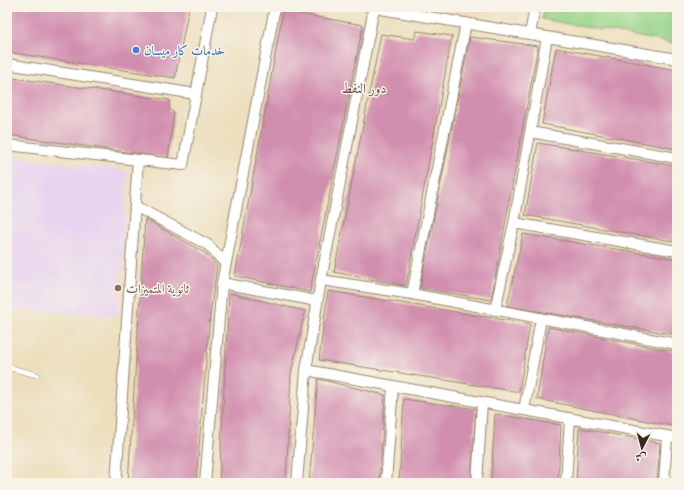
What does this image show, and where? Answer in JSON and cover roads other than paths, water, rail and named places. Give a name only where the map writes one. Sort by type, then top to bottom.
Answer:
[{"type":"street","points":[[7,145],[183,165],[212,7]]},
{"type":"street","points":[[205,483],[222,283],[275,7]]},
{"type":"street","points":[[297,483],[306,370],[317,301],[371,7],[677,59]]},
{"type":"street","points":[[530,34],[534,7]]},
{"type":"street","points":[[412,294],[466,23]]},
{"type":"street","points":[[495,310],[514,223],[547,37]]},
{"type":"street","points":[[7,64],[196,94]]},
{"type":"street","points":[[530,132],[677,158]]},
{"type":"street","points":[[116,483],[138,160]]},
{"type":"street","points":[[135,206],[208,245],[226,264]]},
{"type":"street","points":[[514,223],[677,251]]},
{"type":"street","points":[[321,280],[412,294],[541,320],[677,344]]},
{"type":"street","points":[[222,283],[317,301]]},
{"type":"street","points":[[524,410],[541,320]]},
{"type":"street","points":[[306,370],[672,437],[664,483]]},
{"type":"street","points":[[386,483],[393,386]]},
{"type":"street","points":[[477,483],[482,402]]},
{"type":"street","points":[[566,483],[570,418]]},
{"type":"lane","points":[[7,367],[37,375]]},
{"type":"lane","points":[[7,483],[12,483]]},
{"type":"place","name":"خدمات كار ميسان","points":[[136,50]]},
{"type":"place","name":"ثانوية المتميزات","points":[[118,288]]},
{"type":"district","name":"دور النفط","points":[[364,88]]}]
